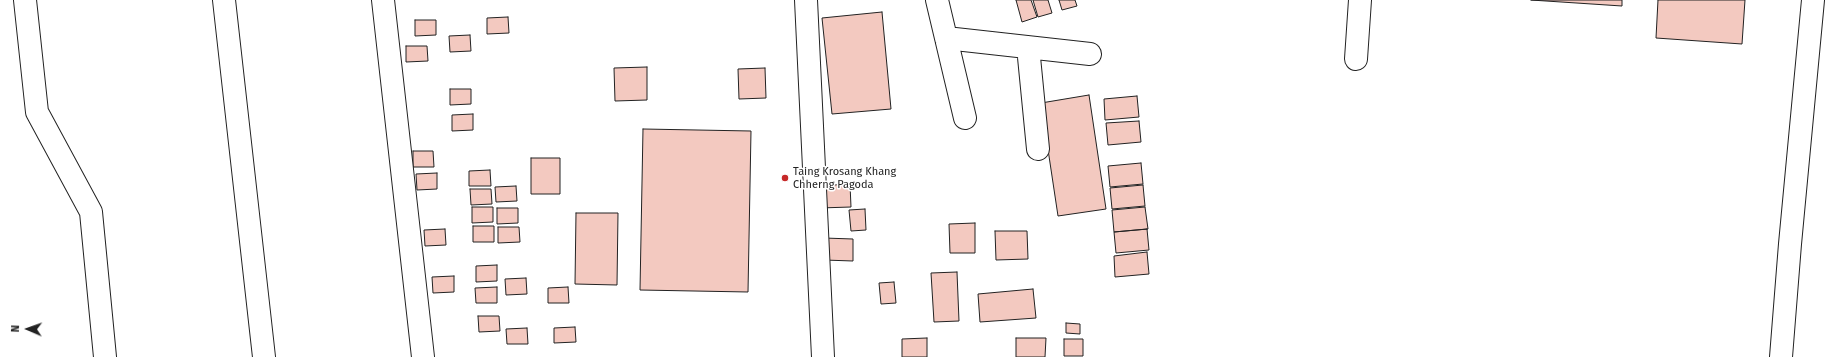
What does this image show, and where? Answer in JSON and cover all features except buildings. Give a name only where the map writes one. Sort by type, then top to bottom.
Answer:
[{"type":"street","points":[[25,0],[37,112],[91,212],[105,357]]},
{"type":"street","points":[[224,0],[264,357]]},
{"type":"street","points":[[383,0],[423,357]]},
{"type":"street","points":[[806,0],[823,357]]},
{"type":"street","points":[[937,0],[965,118]]},
{"type":"street","points":[[1356,59],[1360,0]]},
{"type":"street","points":[[1781,357],[1813,0]]},
{"type":"street","points":[[946,38],[1090,54]]},
{"type":"street","points":[[1028,47],[1038,150]]},
{"type":"place","name":"Taing Krosang Khang Chherng Pagoda","points":[[785,178]]}]
